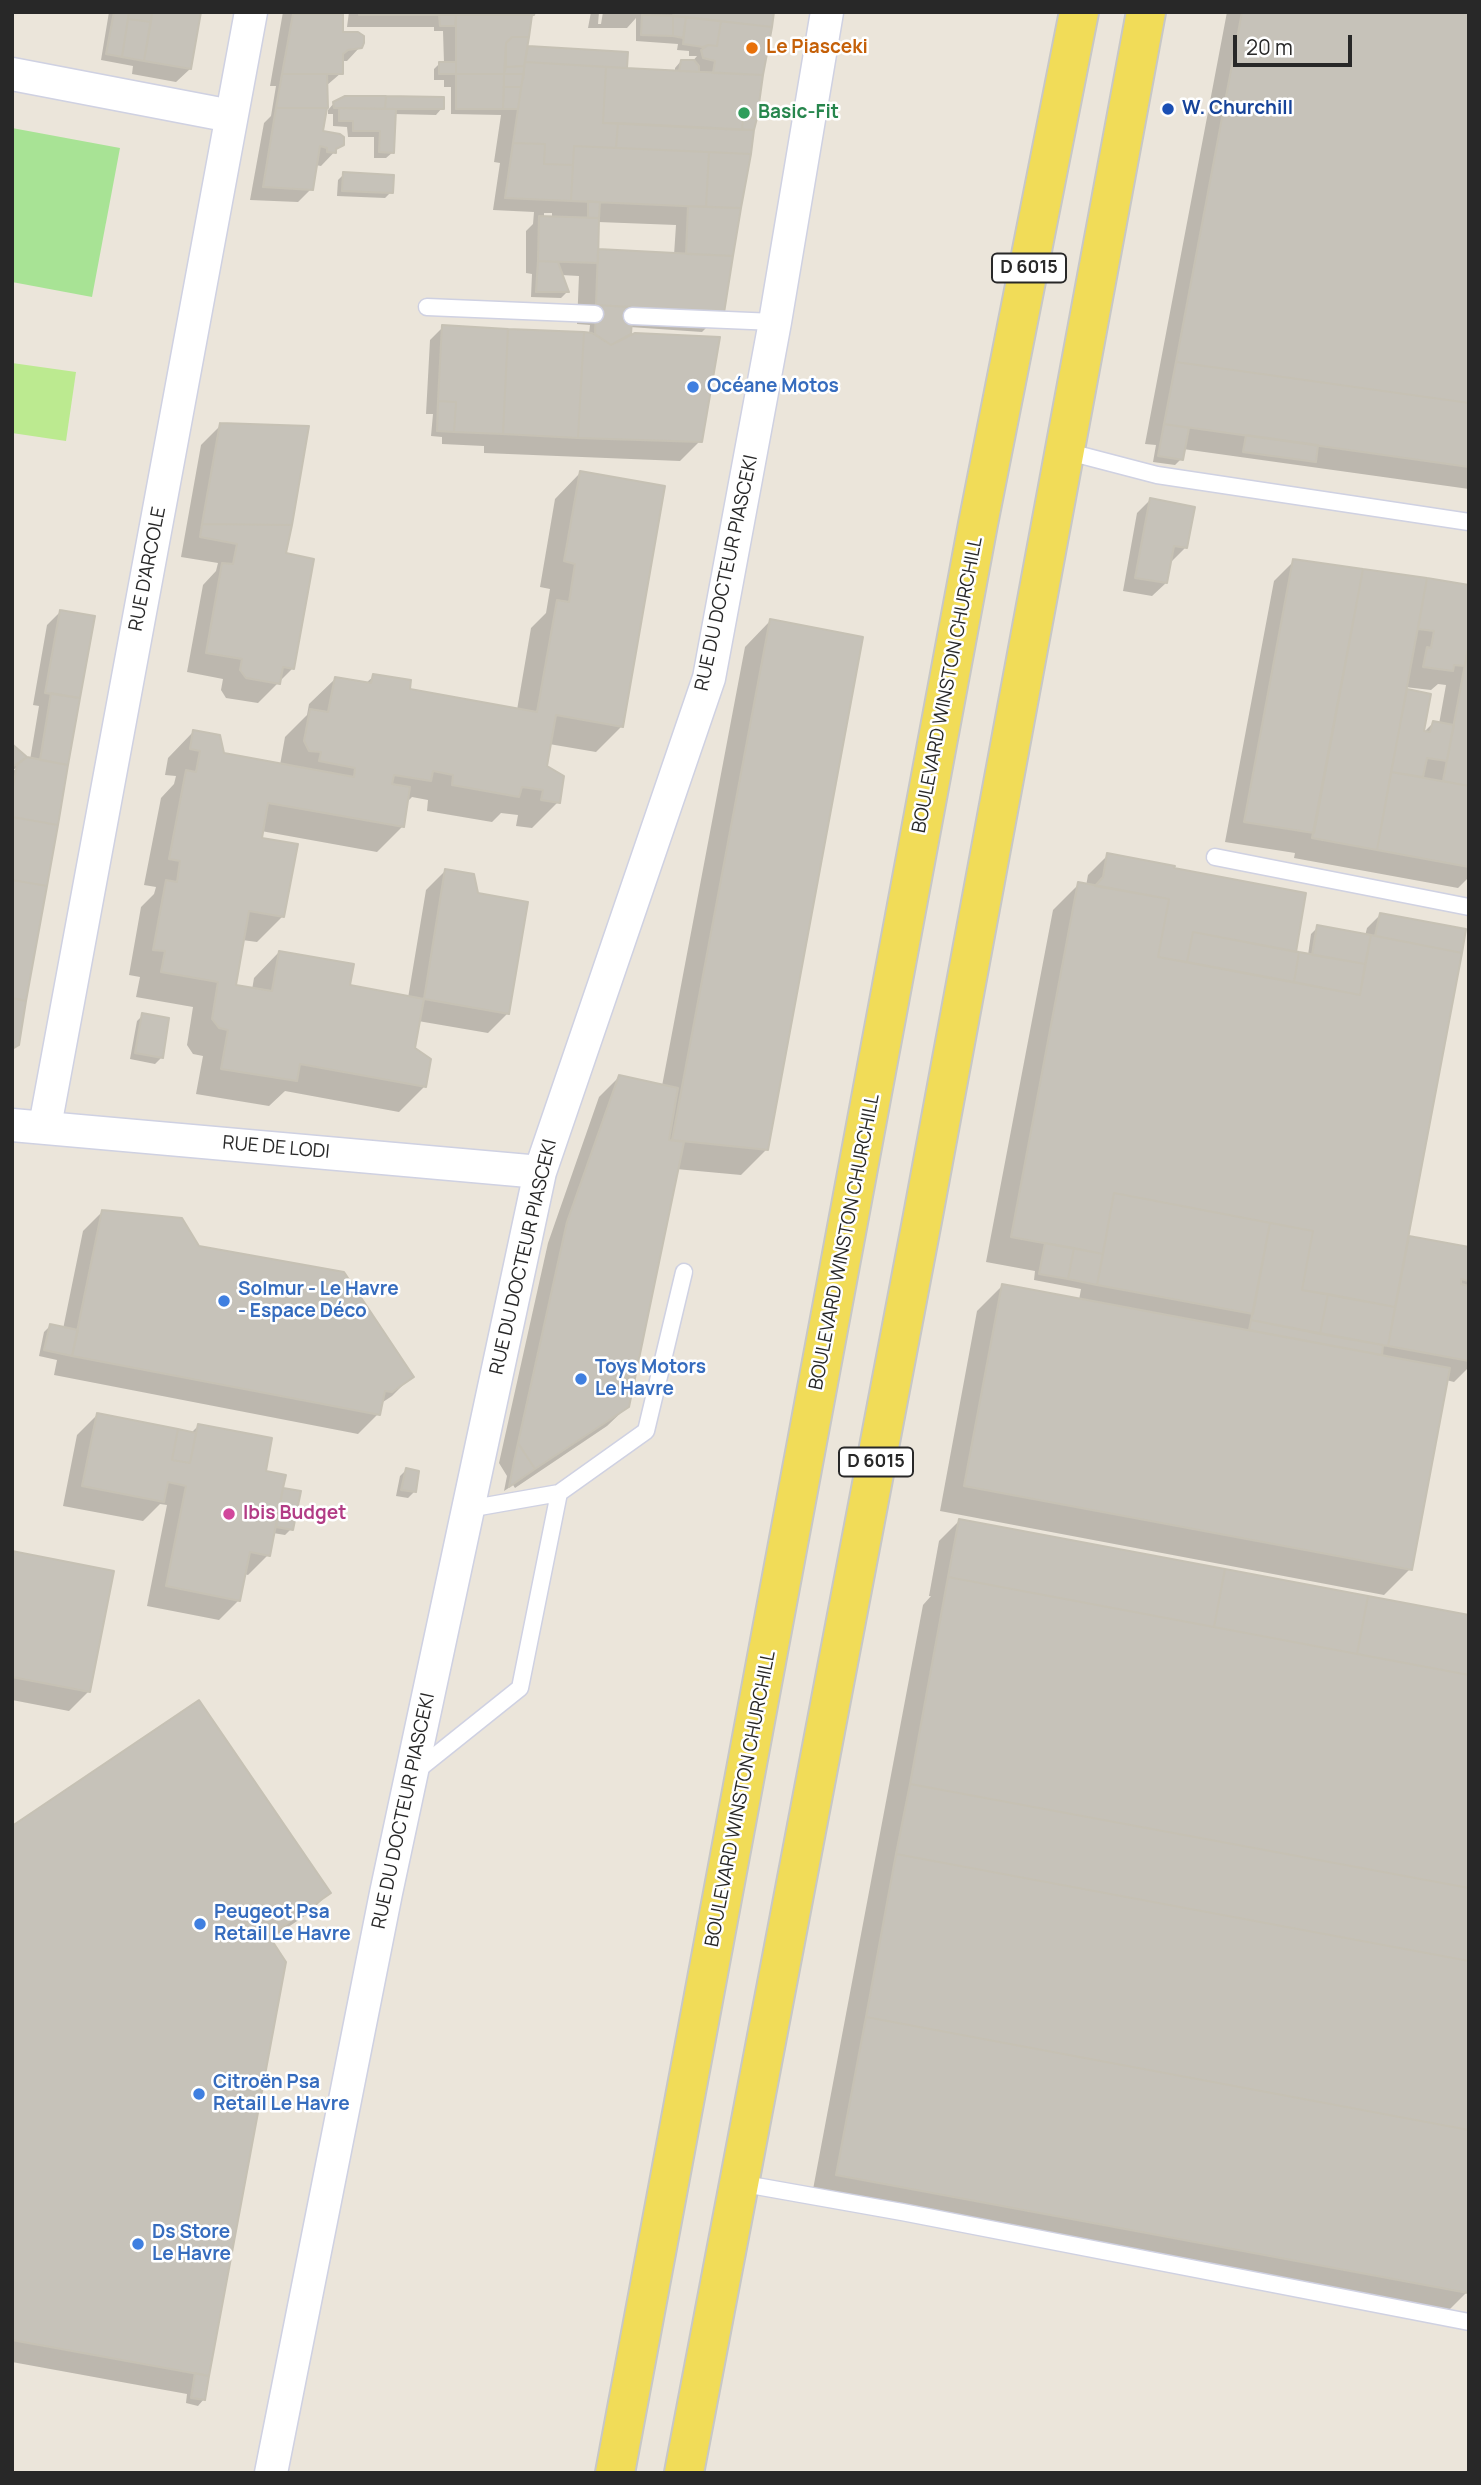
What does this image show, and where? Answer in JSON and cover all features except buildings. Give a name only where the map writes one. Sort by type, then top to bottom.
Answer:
[{"type":"main road","name":"BOULEVARD WINSTON CHURCHILL","points":[[615,2473],[976,538],[1079,12]]},
{"type":"main road","name":"D 6015","points":[[684,2473],[922,1221],[1146,12]]},
{"type":"street","name":"RUE D'ARCOLE","points":[[45,1126],[251,12]]},
{"type":"street","name":"RUE DU DOCTEUR PIASCEKI","points":[[271,2473],[411,1775],[540,1172],[709,678],[775,321],[827,12]]},
{"type":"street","points":[[12,74],[231,116]]},
{"type":"street","name":"RUE DE LODI","points":[[12,1125],[540,1172]]},
{"type":"lane","points":[[427,307],[596,314]]},
{"type":"lane","points":[[632,316],[775,321]]},
{"type":"lane","points":[[1063,451],[1157,475],[1469,522]]},
{"type":"lane","points":[[1215,856],[1469,907]]},
{"type":"lane","points":[[468,1509],[559,1493],[646,1431],[684,1272]]},
{"type":"lane","points":[[411,1775],[520,1688],[559,1493]]},
{"type":"lane","points":[[737,2183],[1469,2322]]},
{"type":"green space","points":[[12,128],[120,148],[92,297],[12,282]]},
{"type":"green space","points":[[12,363],[76,372],[66,441],[12,433]]},
{"type":"place","name":"Le Piasceki","points":[[752,48]]},
{"type":"place","name":"W. Churchill","points":[[1168,109]]},
{"type":"place","name":"Basic-Fit","points":[[744,113]]},
{"type":"place","name":"Océane Motos","points":[[693,387]]},
{"type":"place","name":"Solmur - Le Havre - Espace Déco","points":[[224,1301]]},
{"type":"place","name":"Toys Motors Le Havre","points":[[581,1379]]},
{"type":"place","name":"Ibis Budget","points":[[229,1514]]},
{"type":"place","name":"Peugeot Psa Retail Le Havre","points":[[200,1924]]},
{"type":"place","name":"Citroën Psa Retail Le Havre","points":[[199,2094]]},
{"type":"place","name":"Ds Store Le Havre","points":[[138,2244]]}]
